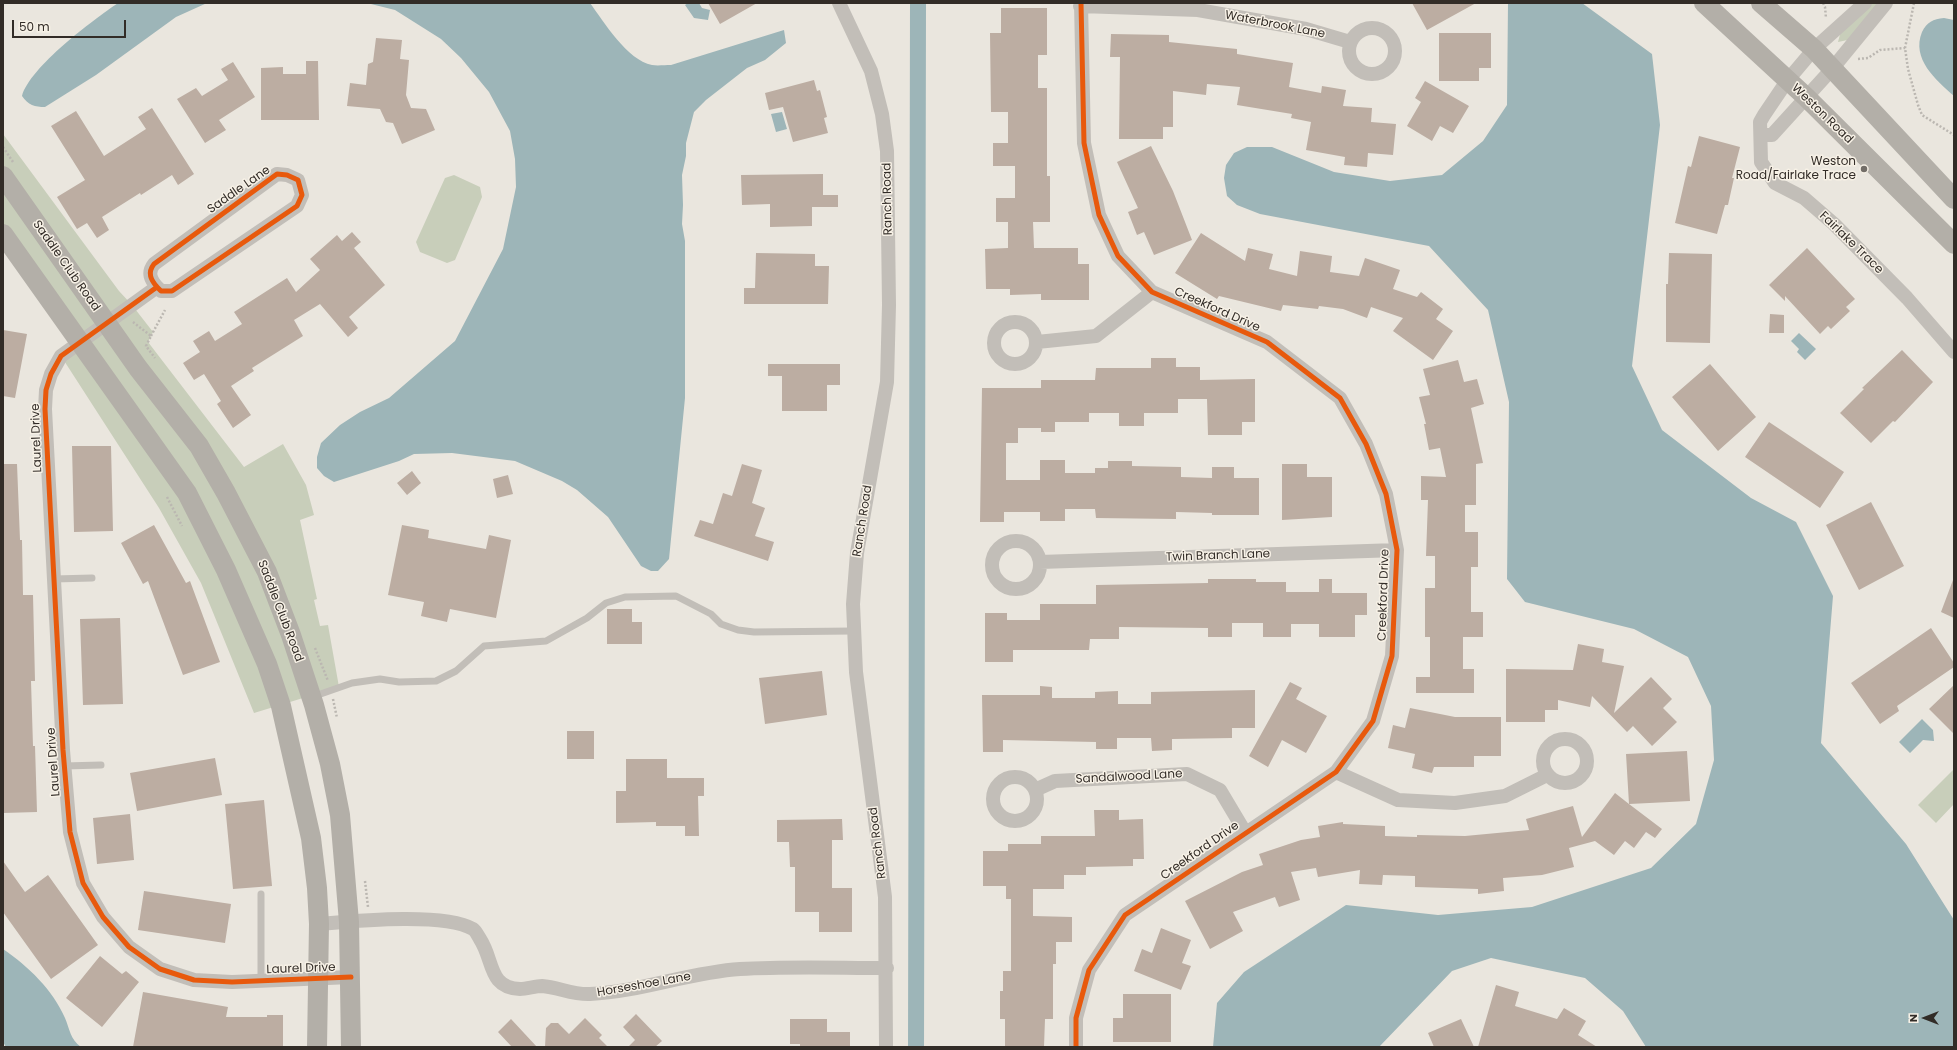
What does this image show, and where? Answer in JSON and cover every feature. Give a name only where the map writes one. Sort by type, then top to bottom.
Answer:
[{"type":"street","name":"Ranch Road","points":[[839,3],[871,71],[882,114],[887,151],[889,312],[887,382],[854,582],[853,631],[856,672],[885,897],[887,968],[886,1047]]},
{"type":"street","name":"Weston Road","points":[[1704,3],[1806,97],[1954,244]]},
{"type":"street","points":[[1761,3],[1814,49],[1954,199]]},
{"type":"street","points":[[1762,135],[1772,135],[1832,68],[1886,3]]},
{"type":"street","name":"Waterbrook Lane","points":[[1080,5],[1198,10],[1306,28],[1350,42]]},
{"type":"street","name":"Creekford Drive","points":[[1076,1047],[1076,1018],[1089,970],[1125,915],[1245,832],[1336,772],[1373,721],[1392,656],[1397,550],[1386,494],[1366,444],[1340,398],[1266,342],[1152,292],[1118,256],[1099,215],[1084,143],[1080,5]]},
{"type":"street","name":"Fairlake Trace","points":[[1857,5],[1814,49],[1787,81],[1760,122],[1762,135],[1761,162],[1775,183],[1804,198],[1834,224],[1906,298],[1954,352]]},
{"type":"street","name":"Saddle Lane","points":[[277,174],[287,175],[298,180],[302,195],[300,203],[297,206],[172,291],[161,290],[157,287],[150,278],[150,272],[154,264],[277,174]]},
{"type":"street","name":"Saddle Club Road","points":[[3,176],[107,324],[199,446],[226,493],[267,572],[291,635],[312,697],[330,764],[340,815],[350,922],[351,1047]]},
{"type":"street","points":[[3,234],[187,493],[226,570],[267,664],[281,706],[312,838],[319,924],[318,1047]]},
{"type":"street","points":[[81,342],[157,287]]},
{"type":"street","points":[[1037,342],[1096,336],[1152,292]]},
{"type":"street","name":"Laurel Drive","points":[[81,342],[61,356],[51,374],[46,390],[45,409],[64,766],[70,832],[83,882],[103,917],[129,947],[160,969],[194,980],[232,982],[351,977]]},
{"type":"street","name":"Twin Branch Lane","points":[[1040,562],[1397,550]]},
{"type":"street","points":[[1336,772],[1398,800],[1455,803],[1505,796],[1547,775]]},
{"type":"street","name":"Sandalwood Lane","points":[[1035,790],[1055,781],[1188,774],[1220,790],[1245,832]]},
{"type":"street","name":"Horseshoe Lane","points":[[319,924],[402,919],[456,923],[474,930],[486,948],[495,978],[506,986],[520,989],[541,986],[573,993],[590,994],[739,969],[887,968]]},
{"type":"lane","points":[[54,579],[92,578]]},
{"type":"lane","points":[[312,697],[352,683],[380,679],[399,682],[436,681],[456,672],[484,646],[546,641],[587,618],[606,603],[625,597],[676,596],[711,614],[722,624],[738,630],[754,632],[853,631]]},
{"type":"lane","points":[[64,766],[101,765]]},
{"type":"lane","points":[[261,894],[261,981]]},
{"type":"path","points":[[1822,3],[1825,7],[1826,22]]},
{"type":"path","points":[[1914,3],[1905,48],[1910,76],[1918,105],[1922,115],[1954,134]]},
{"type":"path","points":[[1858,59],[1868,58],[1885,49],[1905,48]]},
{"type":"path","points":[[151,336],[165,310]]},
{"type":"path","points":[[165,494],[184,529]]},
{"type":"green space","points":[[1865,3],[1886,3],[1857,38],[1838,42],[1843,23]]},
{"type":"green space","points":[[3,134],[119,291],[153,332],[148,342],[244,467],[283,444],[306,485],[314,515],[300,520],[317,599],[314,600],[320,626],[328,625],[339,687],[254,713],[201,583],[159,508],[61,356],[81,342],[3,234]]},
{"type":"green space","points":[[454,175],[480,187],[482,197],[455,260],[447,263],[420,252],[416,242],[445,178]]},
{"type":"green space","points":[[1954,769],[1954,804],[1936,823],[1918,805]]},
{"type":"water","points":[[118,3],[207,3],[176,17],[96,75],[45,107],[38,107],[27,102],[22,96],[27,84],[49,58],[79,32]]},
{"type":"water","points":[[367,3],[590,3],[609,30],[625,48],[643,62],[652,65],[671,65],[784,30],[786,43],[765,60],[747,68],[706,100],[694,112],[686,143],[686,156],[682,175],[682,224],[685,241],[685,398],[669,559],[658,571],[651,571],[641,566],[608,517],[577,490],[562,481],[515,461],[452,453],[414,454],[399,461],[334,482],[324,476],[317,468],[317,457],[321,443],[340,425],[360,412],[389,398],[455,341],[503,249],[516,187],[515,159],[510,131],[489,92],[461,58],[441,39],[395,10]]},
{"type":"water","points":[[688,3],[699,3],[702,8],[710,10],[708,20],[694,18],[685,5]]},
{"type":"water","points":[[1508,3],[1582,3],[1652,54],[1660,125],[1632,366],[1662,430],[1751,498],[1796,522],[1833,596],[1821,743],[1906,844],[1954,920],[1954,1047],[1646,1047],[1623,1011],[1585,978],[1491,958],[1452,971],[1379,1047],[1213,1047],[1217,1003],[1244,972],[1346,905],[1438,915],[1532,907],[1651,868],[1696,824],[1714,760],[1711,706],[1688,657],[1634,629],[1525,602],[1507,579],[1509,402],[1488,310],[1429,246],[1260,214],[1237,205],[1227,196],[1224,178],[1226,165],[1234,153],[1247,147],[1272,147],[1334,172],[1390,181],[1442,175],[1483,141],[1507,105]]},
{"type":"water","points":[[1944,18],[1954,20],[1954,96],[1933,76],[1927,68],[1920,51],[1919,42],[1922,32],[1926,26],[1937,19]]},
{"type":"water","points":[[782,112],[787,129],[776,132],[771,114]]},
{"type":"water","points":[[1799,333],[1816,349],[1805,360],[1797,352],[1799,349],[1791,341]]},
{"type":"water","points":[[1922,719],[1933,730],[1934,741],[1923,740],[1910,753],[1899,742]]},
{"type":"water","points":[[3,949],[22,963],[47,988],[60,1008],[72,1037],[81,1047],[6,1047],[3,1042]]},
{"type":"building","points":[[708,3],[757,3],[720,24]]},
{"type":"building","points":[[1412,3],[1476,3],[1427,30]]},
{"type":"building","points":[[1001,8],[1047,8],[1047,55],[1038,55],[1038,88],[1047,88],[1047,176],[1050,176],[1050,222],[1033,222],[1034,248],[1078,248],[1078,264],[1089,264],[1089,300],[1041,300],[1041,294],[1010,295],[1010,289],[986,289],[985,249],[1008,248],[1008,222],[996,222],[996,198],[1015,198],[1015,166],[993,166],[993,143],[1008,143],[1008,112],[991,112],[990,33],[1001,33]]},
{"type":"building","points":[[1439,33],[1491,33],[1491,68],[1479,68],[1479,81],[1439,81]]},
{"type":"building","points":[[1111,34],[1169,35],[1169,42],[1237,49],[1237,54],[1293,63],[1289,87],[1321,93],[1322,86],[1346,90],[1343,106],[1372,108],[1371,122],[1396,124],[1393,155],[1368,153],[1367,167],[1344,165],[1345,157],[1306,150],[1311,122],[1291,118],[1292,114],[1237,105],[1240,87],[1207,84],[1206,95],[1173,91],[1173,127],[1163,127],[1163,139],[1119,139],[1120,57],[1110,57]]},
{"type":"building","points":[[376,38],[402,40],[400,59],[409,60],[406,95],[411,108],[426,109],[435,130],[402,144],[393,123],[386,122],[380,109],[347,106],[350,83],[366,85],[368,64],[373,62]]},
{"type":"building","points":[[306,61],[318,61],[319,120],[261,120],[261,68],[283,67],[283,74],[306,74]]},
{"type":"building","points":[[233,62],[255,97],[219,120],[226,130],[205,143],[177,99],[196,88],[202,96],[228,80],[221,69]]},
{"type":"building","points":[[814,80],[817,91],[820,90],[827,117],[824,118],[828,133],[793,142],[783,107],[769,110],[765,93]]},
{"type":"building","points":[[1425,81],[1469,106],[1453,133],[1440,126],[1432,141],[1407,126],[1421,102],[1415,98]]},
{"type":"building","points":[[152,108],[194,174],[178,185],[172,175],[141,195],[140,193],[102,217],[109,230],[97,238],[87,223],[77,229],[57,197],[85,180],[51,126],[76,111],[104,156],[146,129],[138,117]]},
{"type":"building","points":[[1699,136],[1740,147],[1732,178],[1734,178],[1728,205],[1725,205],[1717,234],[1675,223],[1688,166],[1691,167]]},
{"type":"building","points":[[1151,146],[1173,191],[1192,240],[1154,255],[1144,232],[1137,235],[1128,212],[1138,208],[1117,162]]},
{"type":"building","points":[[823,174],[823,195],[838,195],[838,207],[812,207],[812,226],[770,227],[770,204],[742,205],[741,175]]},
{"type":"building","points":[[352,232],[361,242],[354,248],[385,285],[349,317],[358,328],[348,337],[320,304],[294,320],[303,336],[252,368],[254,371],[231,386],[251,415],[233,428],[217,404],[221,401],[204,374],[194,380],[183,363],[200,352],[193,341],[209,331],[215,341],[242,324],[234,312],[287,278],[296,292],[320,270],[310,259],[337,235],[342,241]]},
{"type":"building","points":[[1201,233],[1245,261],[1248,248],[1273,254],[1269,269],[1297,276],[1300,251],[1332,256],[1330,272],[1359,276],[1365,258],[1400,270],[1393,289],[1417,297],[1421,292],[1443,309],[1436,319],[1453,331],[1433,360],[1393,331],[1403,318],[1371,307],[1367,318],[1343,309],[1319,306],[1318,309],[1283,305],[1281,311],[1219,296],[1217,299],[1175,273]]},
{"type":"building","points":[[1807,248],[1855,299],[1846,307],[1850,311],[1831,329],[1828,326],[1820,334],[1785,296],[1785,301],[1769,285]]},
{"type":"building","points":[[756,253],[815,254],[815,266],[829,266],[828,304],[744,304],[744,288],[755,288]]},
{"type":"building","points":[[1669,253],[1712,254],[1710,343],[1666,342],[1666,284],[1668,284]]},
{"type":"building","points":[[1770,314],[1784,315],[1784,333],[1769,333]]},
{"type":"building","points":[[3,330],[27,334],[15,398],[3,396]]},
{"type":"building","points":[[1902,350],[1933,382],[1895,422],[1893,421],[1871,443],[1840,413],[1864,389],[1862,388]]},
{"type":"building","points":[[1151,358],[1176,358],[1176,367],[1200,367],[1200,380],[1255,379],[1255,422],[1242,422],[1242,435],[1208,435],[1207,399],[1178,399],[1178,413],[1144,413],[1144,426],[1119,426],[1119,413],[1089,413],[1089,422],[1055,422],[1055,432],[1041,432],[1041,428],[1018,428],[1018,443],[1006,443],[1006,480],[1040,480],[1040,460],[1065,460],[1065,473],[1095,473],[1095,468],[1108,468],[1108,461],[1132,461],[1132,466],[1181,467],[1181,477],[1212,478],[1212,467],[1234,467],[1234,478],[1259,478],[1259,515],[1212,515],[1212,513],[1176,512],[1176,519],[1096,518],[1095,509],[1065,509],[1065,521],[1040,521],[1040,512],[1004,512],[1004,522],[980,522],[982,388],[1041,388],[1041,380],[1095,380],[1096,368],[1151,368]]},
{"type":"building","points":[[1458,360],[1464,382],[1477,379],[1484,404],[1471,408],[1483,463],[1476,464],[1476,505],[1465,505],[1465,532],[1478,532],[1478,567],[1471,567],[1471,612],[1483,612],[1483,637],[1463,637],[1463,669],[1474,669],[1474,693],[1416,693],[1416,677],[1430,677],[1430,637],[1425,637],[1425,588],[1435,588],[1435,556],[1426,556],[1428,500],[1421,500],[1421,476],[1446,477],[1440,448],[1429,450],[1424,424],[1426,424],[1419,397],[1430,395],[1423,369]]},
{"type":"building","points":[[768,364],[840,364],[840,385],[827,385],[827,411],[782,411],[782,376],[768,376]]},
{"type":"building","points":[[1710,364],[1756,417],[1718,451],[1672,397]]},
{"type":"building","points":[[1769,422],[1844,472],[1820,508],[1745,457]]},
{"type":"building","points":[[72,446],[111,446],[113,531],[74,532]]},
{"type":"building","points":[[3,464],[17,464],[20,540],[22,540],[23,595],[33,595],[35,681],[31,681],[37,812],[3,813]]},
{"type":"building","points":[[742,464],[762,470],[752,503],[765,508],[755,536],[774,542],[768,561],[694,536],[700,520],[713,524],[723,493],[732,496]]},
{"type":"building","points":[[1282,464],[1307,464],[1307,477],[1332,477],[1332,517],[1282,520]]},
{"type":"building","points":[[412,471],[421,483],[407,495],[397,483]]},
{"type":"building","points":[[508,475],[513,494],[497,498],[493,479]]},
{"type":"building","points":[[1871,502],[1904,566],[1859,590],[1826,525]]},
{"type":"building","points":[[154,525],[186,583],[190,581],[220,662],[183,675],[148,581],[143,584],[121,543]]},
{"type":"building","points":[[402,525],[429,530],[428,538],[486,549],[489,535],[511,540],[496,618],[450,609],[447,622],[421,616],[424,602],[388,595]]},
{"type":"building","points":[[1208,579],[1256,579],[1256,582],[1286,582],[1286,592],[1319,592],[1319,579],[1332,579],[1332,593],[1367,593],[1367,615],[1355,615],[1355,637],[1319,637],[1319,624],[1291,624],[1291,637],[1263,637],[1263,623],[1232,623],[1232,637],[1208,637],[1208,628],[1119,627],[1119,639],[1090,639],[1089,650],[1013,650],[1013,662],[985,662],[985,613],[1007,613],[1007,620],[1040,620],[1040,604],[1096,604],[1096,585],[1208,583]]},
{"type":"building","points":[[1953,580],[1954,581],[1954,618],[1941,612]]},
{"type":"building","points":[[607,609],[632,609],[632,622],[642,622],[642,644],[607,644]]},
{"type":"building","points":[[120,618],[123,704],[83,705],[80,619]]},
{"type":"building","points":[[1931,628],[1954,663],[1954,667],[1897,706],[1899,711],[1880,724],[1851,683]]},
{"type":"building","points":[[1578,644],[1604,649],[1602,662],[1624,666],[1614,713],[1651,677],[1672,699],[1663,708],[1677,722],[1652,746],[1633,726],[1627,732],[1592,696],[1590,707],[1558,700],[1558,710],[1545,710],[1545,722],[1506,722],[1506,669],[1573,670]]},
{"type":"building","points":[[822,671],[827,715],[765,724],[759,678]]},
{"type":"building","points":[[1290,682],[1302,688],[1296,699],[1327,716],[1306,753],[1282,740],[1268,767],[1249,756]]},
{"type":"building","points":[[1954,685],[1954,734],[1929,709]]},
{"type":"building","points":[[1040,686],[1052,687],[1052,698],[1095,698],[1095,692],[1118,691],[1118,704],[1151,704],[1151,692],[1255,690],[1255,728],[1232,728],[1232,738],[1172,739],[1172,750],[1152,751],[1151,738],[1117,738],[1117,749],[1096,749],[1096,742],[1003,740],[1003,752],[983,752],[982,695],[1040,695]]},
{"type":"building","points":[[1410,708],[1455,717],[1501,717],[1501,756],[1474,756],[1474,767],[1434,767],[1432,773],[1412,768],[1415,754],[1388,748],[1393,725],[1405,728]]},
{"type":"building","points":[[567,731],[594,731],[594,759],[567,759]]},
{"type":"building","points":[[1687,751],[1690,801],[1629,804],[1626,754]]},
{"type":"building","points":[[215,758],[222,795],[137,811],[130,773]]},
{"type":"building","points":[[626,759],[667,759],[667,778],[704,778],[704,796],[698,796],[699,836],[685,836],[685,826],[656,826],[656,822],[616,823],[616,791],[626,791]]},
{"type":"building","points":[[1615,793],[1662,829],[1655,838],[1646,832],[1634,848],[1625,841],[1614,855],[1595,841],[1569,848],[1574,867],[1542,875],[1503,878],[1504,891],[1478,894],[1478,889],[1415,887],[1415,876],[1383,875],[1382,885],[1359,884],[1360,870],[1318,877],[1316,868],[1291,872],[1300,900],[1279,907],[1275,897],[1233,912],[1243,931],[1210,949],[1185,901],[1242,872],[1263,865],[1259,854],[1301,840],[1320,837],[1318,826],[1343,822],[1343,824],[1385,826],[1385,836],[1465,836],[1529,830],[1526,819],[1573,806],[1582,837]]},
{"type":"building","points":[[264,800],[272,886],[233,889],[225,804]]},
{"type":"building","points":[[1094,810],[1119,810],[1119,820],[1143,819],[1144,859],[1133,859],[1133,866],[1086,867],[1086,875],[1064,875],[1064,889],[1033,889],[1033,916],[1072,917],[1072,942],[1056,942],[1056,964],[1053,964],[1053,1019],[1045,1019],[1044,1047],[1005,1047],[1005,1019],[1000,1019],[1000,991],[1003,991],[1003,971],[1011,971],[1011,899],[1006,899],[1006,886],[983,886],[983,851],[1008,851],[1008,844],[1041,844],[1041,836],[1095,836]]},
{"type":"building","points":[[130,814],[134,860],[97,864],[93,818]]},
{"type":"building","points":[[842,819],[843,840],[832,840],[832,888],[852,888],[852,932],[819,932],[819,912],[795,912],[795,867],[790,867],[789,842],[777,842],[777,820]]},
{"type":"building","points":[[3,861],[25,892],[48,875],[98,945],[51,979],[3,912]]},
{"type":"building","points":[[144,891],[231,904],[225,943],[138,930]]},
{"type":"building","points":[[1161,928],[1191,940],[1182,963],[1191,966],[1181,990],[1134,971],[1142,949],[1152,953]]},
{"type":"building","points":[[100,956],[122,974],[126,971],[139,982],[102,1027],[66,998]]},
{"type":"building","points":[[1496,985],[1519,992],[1515,1006],[1557,1019],[1564,1008],[1586,1021],[1578,1035],[1597,1047],[1478,1047]]},
{"type":"building","points":[[143,992],[228,1007],[226,1017],[267,1017],[267,1015],[283,1015],[283,1047],[133,1047]]},
{"type":"building","points":[[1123,994],[1171,994],[1171,1042],[1113,1042],[1113,1018],[1123,1018]]},
{"type":"building","points":[[636,1014],[662,1041],[655,1047],[628,1047],[635,1040],[623,1027]]},
{"type":"building","points":[[585,1018],[602,1035],[599,1038],[608,1047],[545,1047],[546,1028],[551,1023],[558,1023],[569,1034]]},
{"type":"building","points":[[511,1019],[537,1047],[512,1047],[498,1032]]},
{"type":"building","points":[[790,1019],[827,1019],[827,1032],[850,1032],[850,1047],[800,1047],[800,1044],[790,1044]]},
{"type":"building","points":[[1461,1019],[1474,1047],[1434,1047],[1428,1033]]},
{"type":"waterway","points":[[916,1047],[918,3]]},
{"type":"cycle path","points":[[1076,1047],[1076,1018],[1089,970],[1125,915],[1336,772],[1373,721],[1392,656],[1397,550],[1386,494],[1366,444],[1340,398],[1267,342],[1152,292],[1118,256],[1099,215],[1084,143],[1081,3]]},
{"type":"cycle path","points":[[157,287],[153,282],[150,273],[154,264],[277,174],[287,175],[298,180],[302,195],[297,206],[172,291],[161,291],[157,287],[61,356],[51,374],[46,390],[45,409],[63,750],[70,832],[83,883],[103,917],[129,947],[160,969],[194,980],[232,982],[351,977]]},
{"type":"place","name":"Weston Road/Fairlake Trace","points":[[1864,169]]}]
